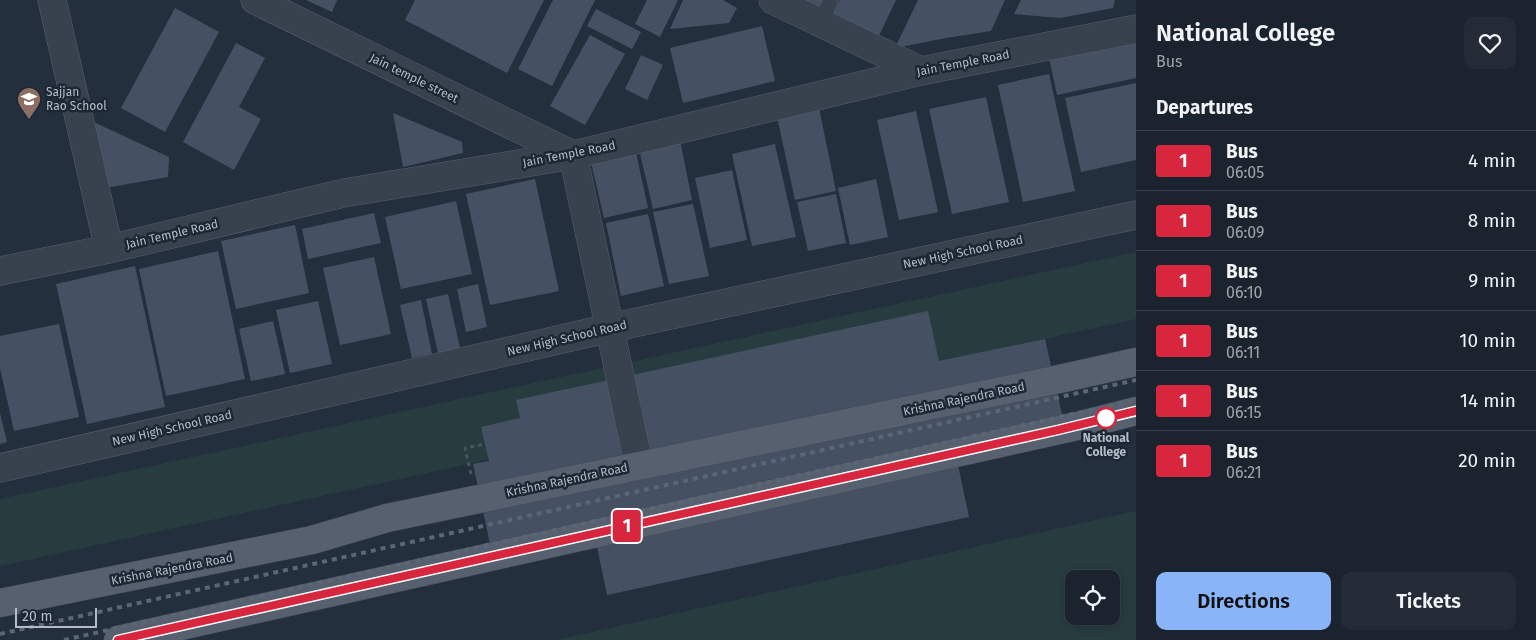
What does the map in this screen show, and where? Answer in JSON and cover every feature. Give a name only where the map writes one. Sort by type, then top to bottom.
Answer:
[{"type":"main road","name":"Krishna Rajendra Road","points":[[0,603],[312,540],[387,518],[1136,362]]},
{"type":"main road","points":[[118,640],[1136,411]]},
{"type":"street","points":[[52,0],[109,249]]},
{"type":"street","name":"Jain temple street","points":[[255,0],[573,155]]},
{"type":"street","points":[[773,0],[826,11],[921,71]]},
{"type":"street","name":"Jain Temple Road","points":[[0,271],[109,249],[344,193],[573,155],[921,71],[1136,29]]},
{"type":"street","points":[[573,155],[639,466]]},
{"type":"street","name":"New High School Road","points":[[0,468],[610,328],[1136,215]]},
{"type":"path","points":[[471,476],[465,448],[485,444]]},
{"type":"green space","points":[[1136,252],[1136,319],[0,566],[0,499]]},
{"type":"green space","points":[[1136,511],[1136,640],[556,640]]},
{"type":"building","points":[[306,0],[337,0],[332,12]]},
{"type":"building","points":[[415,0],[544,0],[507,73],[405,20]]},
{"type":"building","points":[[553,0],[595,0],[552,86],[518,69]]},
{"type":"building","points":[[647,0],[678,0],[660,37],[635,24]]},
{"type":"building","points":[[683,0],[723,0],[737,8],[729,23],[670,29]]},
{"type":"building","points":[[794,0],[826,0],[820,13]]},
{"type":"building","points":[[840,0],[896,0],[877,40],[831,18]]},
{"type":"building","points":[[918,0],[1005,0],[991,31],[895,48]]},
{"type":"building","points":[[1021,0],[1115,0],[1113,8],[1060,18],[1014,14]]},
{"type":"building","points":[[175,8],[219,32],[165,132],[121,108]]},
{"type":"building","points":[[596,9],[641,32],[632,49],[587,26]]},
{"type":"building","points":[[762,26],[775,81],[683,103],[670,48]]},
{"type":"building","points":[[1136,34],[1136,78],[1057,95],[1048,53]]},
{"type":"building","points":[[590,35],[625,54],[585,125],[550,106]]},
{"type":"building","points":[[236,43],[265,58],[239,107],[261,119],[234,170],[183,142]]},
{"type":"building","points":[[641,55],[663,65],[647,100],[625,89]]},
{"type":"building","points":[[1049,74],[1075,191],[1023,202],[998,85]]},
{"type":"building","points":[[1136,83],[1136,160],[1081,172],[1065,98]]},
{"type":"building","points":[[986,97],[1009,202],[952,214],[929,109]]},
{"type":"building","points":[[818,103],[836,191],[795,200],[776,112]]},
{"type":"building","points":[[916,111],[938,212],[899,220],[877,120]]},
{"type":"building","points":[[393,113],[462,142],[463,153],[403,167]]},
{"type":"building","points":[[87,119],[169,157],[168,177],[99,189]]},
{"type":"building","points":[[680,140],[692,200],[653,209],[639,149]]},
{"type":"building","points":[[775,144],[796,237],[752,246],[732,154]]},
{"type":"building","points":[[635,148],[648,208],[604,218],[590,158]]},
{"type":"building","points":[[732,170],[747,240],[710,248],[695,178]]},
{"type":"building","points":[[535,179],[559,291],[490,305],[466,194]]},
{"type":"building","points":[[876,179],[888,237],[850,245],[838,188]]},
{"type":"building","points":[[836,194],[846,243],[808,251],[797,202]]},
{"type":"building","points":[[456,201],[472,274],[401,289],[385,217]]},
{"type":"building","points":[[693,204],[709,276],[669,284],[653,212]]},
{"type":"building","points":[[374,213],[381,243],[308,259],[302,229]]},
{"type":"building","points":[[648,214],[664,286],[621,296],[606,223]]},
{"type":"building","points":[[295,225],[309,293],[236,309],[221,241]]},
{"type":"building","points":[[218,251],[245,379],[166,396],[139,269]]},
{"type":"building","points":[[374,257],[391,334],[340,345],[323,268]]},
{"type":"building","points":[[135,266],[165,407],[87,424],[56,284]]},
{"type":"building","points":[[478,284],[487,327],[466,332],[457,289]]},
{"type":"building","points":[[448,294],[460,348],[438,353],[426,299]]},
{"type":"building","points":[[421,300],[432,354],[412,358],[400,305]]},
{"type":"building","points":[[318,301],[332,364],[290,373],[276,310]]},
{"type":"building","points":[[928,311],[939,361],[1045,339],[1067,436],[957,460],[969,517],[607,595],[596,542],[494,563],[473,464],[489,461],[481,427],[520,418],[516,400]]},
{"type":"building","points":[[273,321],[285,374],[251,381],[239,329]]},
{"type":"building","points":[[59,324],[79,417],[14,431],[0,368],[0,336]]},
{"type":"building","points":[[0,413],[7,442],[0,444]]},
{"type":"railway","points":[[0,634],[1136,380]]},
{"type":"railway","points":[[64,640],[1136,400]]},
{"type":"bus line","name":"1","points":[[118,640],[1077,426],[1136,411]]},
{"type":"place","name":"Sajjan Rao School","points":[[29,120]]},
{"type":"place","name":"National College","points":[[1106,418]]}]
